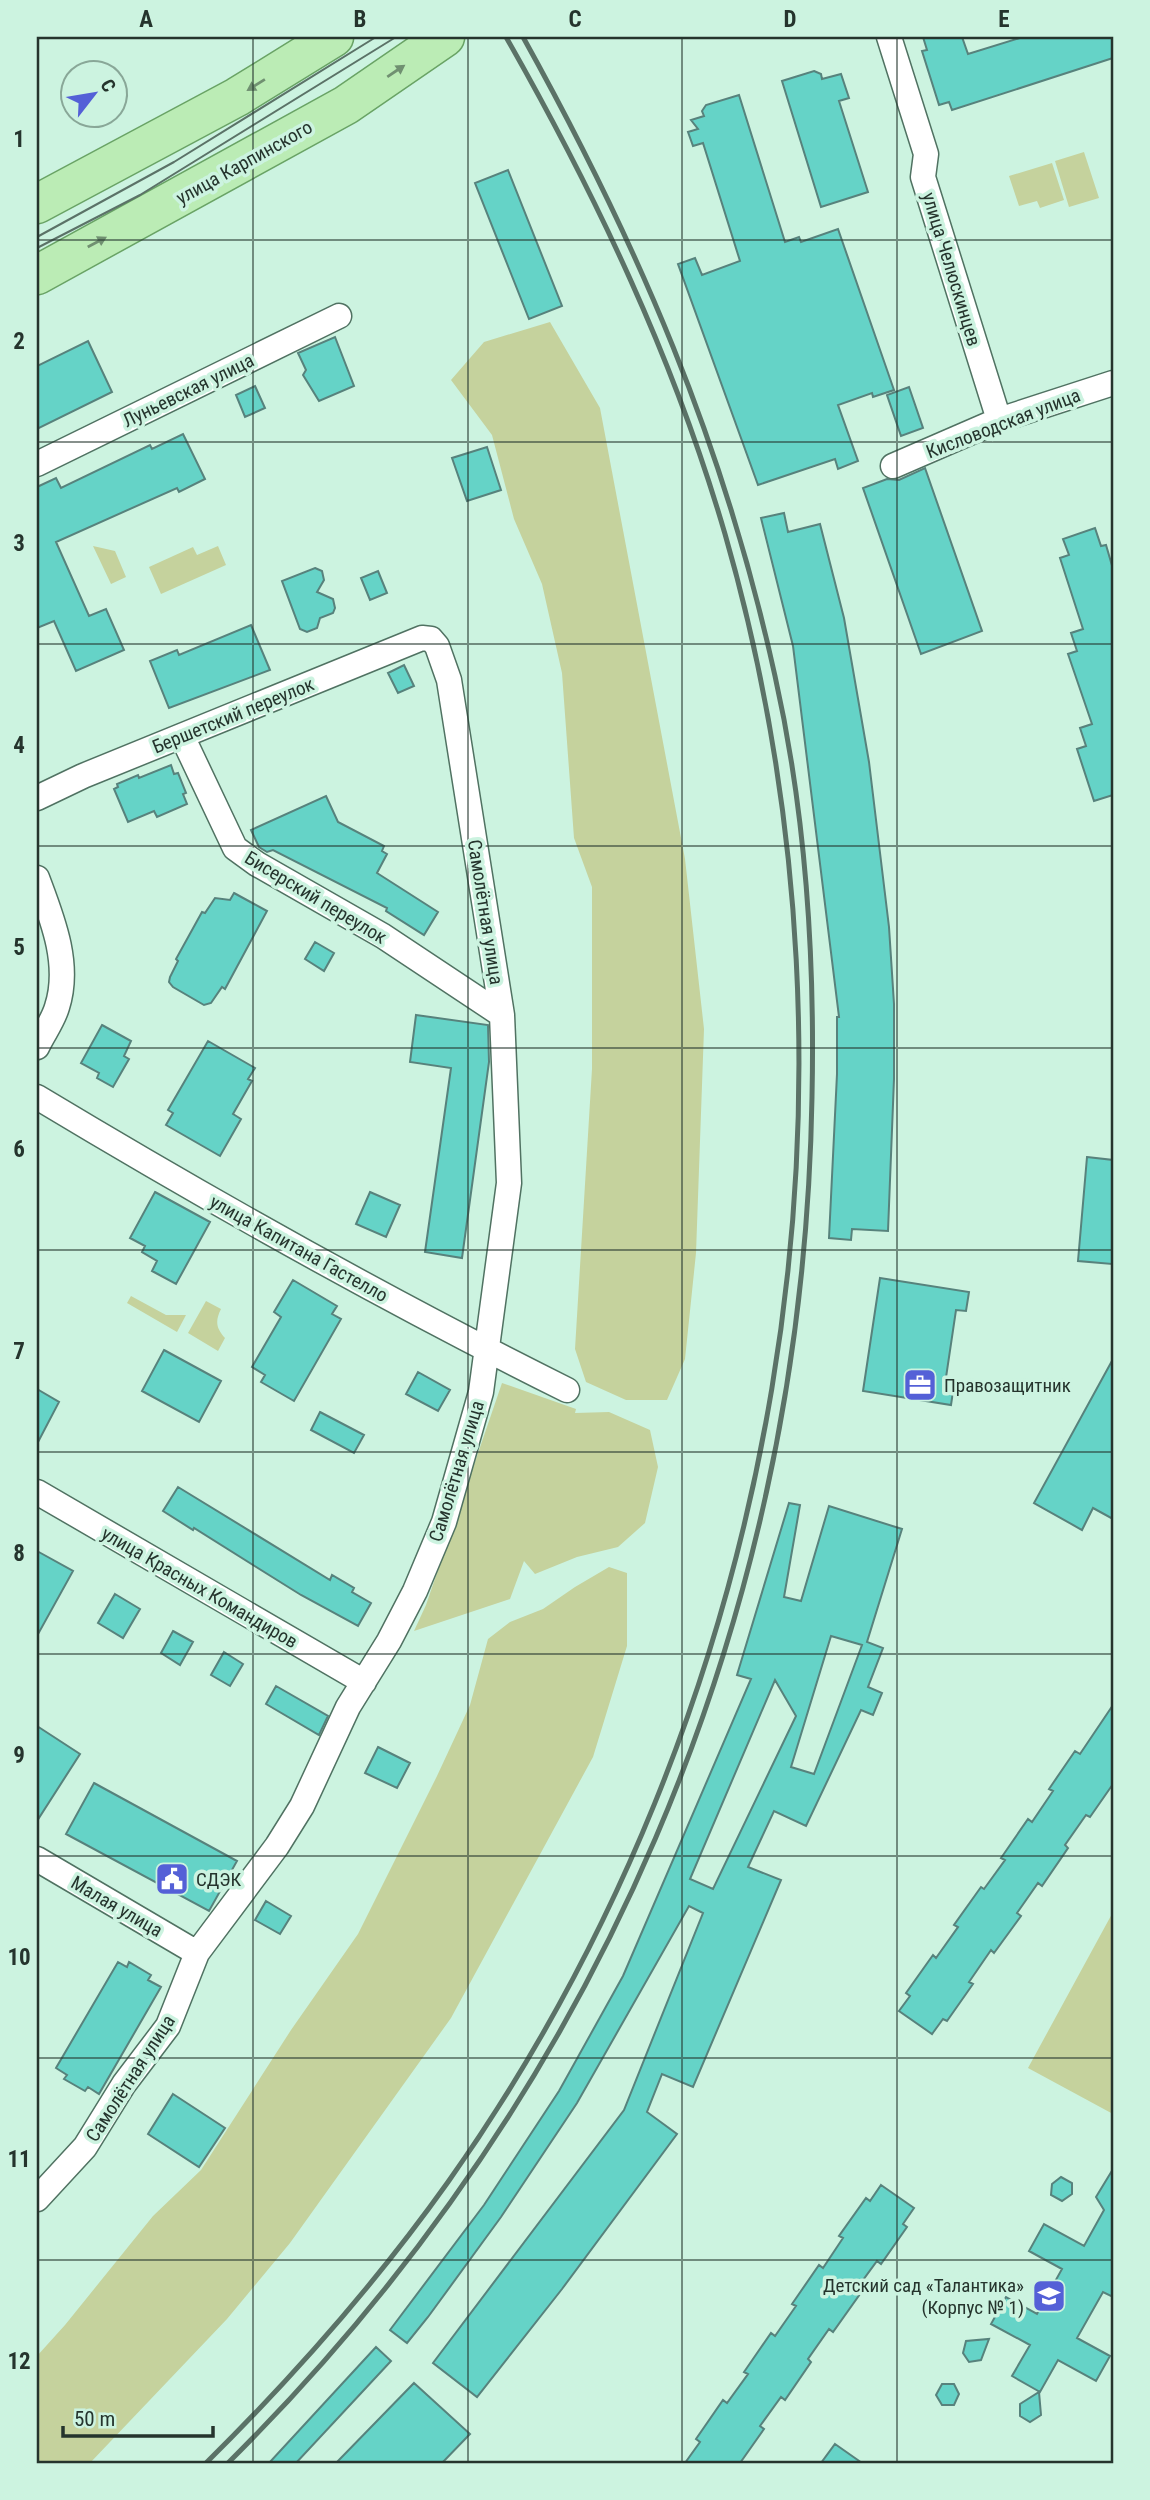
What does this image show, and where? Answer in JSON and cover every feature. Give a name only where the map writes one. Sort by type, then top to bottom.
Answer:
[{"type":"main road","name":"улица Карпинского","points":[[37,275],[346,104],[445,37]]},
{"type":"main road","points":[[37,204],[183,127],[324,43]]},
{"type":"street","name":"улица Челюскинцев","points":[[889,37],[926,154],[923,177],[999,421]]},
{"type":"street","name":"Луньевская улица","points":[[37,464],[339,316]]},
{"type":"street","name":"Кисловодская улица","points":[[893,466],[999,421],[1113,383]]},
{"type":"street","name":"Бершетский переулок","points":[[37,798],[83,776],[422,638],[431,639]]},
{"type":"street","name":"Самолётная улица","points":[[37,2199],[85,2147],[124,2084],[168,2026],[197,1953],[277,1846],[302,1807],[348,1707],[389,1641],[415,1591],[444,1522],[481,1392],[509,1184],[502,1015],[449,680],[437,646],[431,639]]},
{"type":"street","name":"Бисерский переулок","points":[[181,736],[236,848],[257,864],[383,936],[502,1015]]},
{"type":"street","points":[[37,878],[60,947],[62,978],[57,1008],[37,1047]]},
{"type":"street","name":"улица Капитана Гастелло","points":[[37,1097],[234,1214],[567,1390]]},
{"type":"street","name":"улица Красных Командиров","points":[[37,1492],[364,1682]]},
{"type":"street","name":"Малая улица","points":[[37,1859],[197,1953]]},
{"type":"green space","points":[[1084,152],[1099,198],[1069,207],[1055,161]]},
{"type":"green space","points":[[1052,163],[1064,200],[1040,208],[1037,201],[1019,206],[1009,176]]},
{"type":"green space","points":[[550,322],[600,408],[685,859],[704,1029],[696,1253],[685,1359],[667,1400],[626,1400],[586,1382],[575,1349],[592,1069],[592,887],[574,838],[562,673],[542,584],[514,519],[492,435],[451,380],[484,342]]},
{"type":"green space","points":[[93,546],[115,551],[126,577],[111,584]]},
{"type":"green space","points":[[218,546],[226,565],[161,594],[149,567],[193,547],[197,555]]},
{"type":"green space","points":[[131,1296],[166,1315],[186,1315],[177,1332],[127,1303]]},
{"type":"green space","points":[[206,1301],[221,1309],[217,1324],[225,1338],[218,1351],[188,1333]]},
{"type":"green space","points":[[502,1383],[576,1409],[575,1413],[609,1412],[650,1430],[658,1467],[645,1523],[618,1547],[577,1557],[535,1574],[524,1561],[510,1599],[414,1631],[426,1605]]},
{"type":"green space","points":[[609,1567],[627,1573],[627,1646],[593,1757],[451,2018],[290,2243],[227,2319],[90,2463],[37,2463],[37,2356],[153,2216],[201,2170],[291,2030],[358,1934],[470,1705],[488,1639],[510,1622],[543,1609]]},
{"type":"green space","points":[[1113,1912],[1113,2114],[1028,2068]]},
{"type":"building","points":[[923,37],[962,37],[968,54],[1023,37],[1113,37],[1113,58],[952,110],[949,102],[939,105],[922,51],[927,50]]},
{"type":"building","points":[[814,71],[821,74],[822,79],[841,74],[849,98],[839,101],[868,192],[821,207],[782,81]]},
{"type":"building","points":[[739,95],[785,242],[799,237],[801,242],[838,229],[894,390],[873,397],[872,393],[838,405],[858,461],[838,469],[835,459],[758,485],[678,264],[695,258],[702,275],[740,261],[703,143],[693,146],[688,132],[698,129],[691,120],[704,116],[702,111],[706,105]]},
{"type":"building","points":[[508,170],[562,306],[529,319],[475,183]]},
{"type":"building","points":[[335,337],[354,386],[319,401],[303,375],[306,370],[298,353]]},
{"type":"building","points":[[88,341],[112,392],[37,429],[37,366]]},
{"type":"building","points":[[255,386],[265,408],[245,417],[236,395]]},
{"type":"building","points":[[909,387],[923,428],[901,436],[887,395]]},
{"type":"building","points":[[183,434],[205,479],[179,492],[177,488],[56,542],[89,616],[106,609],[124,650],[76,671],[54,621],[37,628],[37,487],[56,478],[61,488],[150,445],[152,449]]},
{"type":"building","points":[[487,447],[501,490],[467,501],[452,458]]},
{"type":"building","points":[[925,468],[982,631],[921,654],[863,488],[887,479],[899,480]]},
{"type":"building","points":[[784,513],[788,532],[820,524],[844,618],[869,762],[889,927],[894,1004],[894,1079],[888,1231],[852,1229],[851,1240],[829,1238],[839,1017],[793,646],[761,518]]},
{"type":"building","points":[[1095,528],[1101,546],[1106,545],[1113,569],[1113,795],[1094,801],[1077,749],[1086,746],[1080,728],[1092,724],[1068,654],[1077,651],[1071,633],[1083,629],[1060,558],[1069,555],[1063,539]]},
{"type":"building","points":[[315,568],[322,571],[324,580],[317,592],[333,599],[335,608],[333,613],[320,618],[317,628],[307,632],[300,629],[282,581]]},
{"type":"building","points":[[378,571],[387,593],[370,600],[361,578]]},
{"type":"building","points":[[251,625],[270,670],[169,708],[150,661],[177,650],[179,655]]},
{"type":"building","points":[[404,665],[414,686],[398,693],[388,673]]},
{"type":"building","points":[[171,765],[174,774],[178,773],[186,793],[183,794],[187,804],[157,817],[154,811],[128,822],[114,789],[118,787],[117,784]]},
{"type":"building","points":[[326,796],[338,822],[384,846],[382,851],[387,854],[377,873],[438,912],[424,935],[386,911],[387,908],[273,850],[267,852],[259,847],[251,830]]},
{"type":"building","points":[[234,893],[267,911],[225,989],[222,987],[211,1003],[204,1005],[173,987],[169,982],[170,977],[178,961],[176,959],[202,912],[205,913],[215,898],[230,900]]},
{"type":"building","points":[[315,942],[334,953],[324,971],[305,959]]},
{"type":"building","points":[[416,1015],[488,1025],[489,1062],[462,1258],[425,1252],[451,1068],[410,1062]]},
{"type":"building","points":[[102,1025],[131,1041],[124,1056],[129,1059],[113,1087],[97,1078],[99,1073],[81,1063]]},
{"type":"building","points":[[208,1041],[255,1068],[248,1079],[252,1081],[233,1114],[241,1119],[220,1156],[166,1125],[173,1113],[168,1110]]},
{"type":"building","points":[[1087,1157],[1113,1160],[1112,1264],[1078,1261]]},
{"type":"building","points":[[155,1192],[210,1222],[176,1284],[152,1271],[157,1261],[142,1252],[145,1246],[130,1238]]},
{"type":"building","points":[[370,1192],[400,1205],[386,1237],[356,1224]]},
{"type":"building","points":[[880,1278],[969,1292],[966,1311],[956,1310],[945,1384],[954,1385],[951,1405],[863,1391]]},
{"type":"building","points":[[293,1280],[337,1306],[332,1314],[341,1319],[294,1401],[261,1382],[265,1375],[252,1367],[281,1317],[274,1312]]},
{"type":"building","points":[[164,1350],[221,1381],[199,1422],[142,1391]]},
{"type":"building","points":[[1113,1359],[1113,1519],[1093,1508],[1082,1530],[1034,1503]]},
{"type":"building","points":[[418,1372],[450,1390],[438,1411],[406,1394]]},
{"type":"building","points":[[37,1389],[59,1402],[37,1444]]},
{"type":"building","points":[[320,1412],[364,1435],[354,1453],[311,1430]]},
{"type":"building","points":[[178,1487],[330,1580],[332,1575],[354,1588],[352,1592],[371,1603],[358,1626],[301,1595],[163,1511]]},
{"type":"building","points":[[789,1503],[800,1505],[784,1597],[801,1601],[829,1506],[902,1529],[867,1642],[883,1648],[868,1687],[882,1693],[873,1715],[861,1710],[806,1826],[774,1811],[748,1867],[781,1880],[693,2087],[662,2074],[647,2112],[677,2134],[562,2289],[477,2397],[433,2363],[624,2110],[703,1913],[689,1906],[577,2103],[501,2217],[428,2317],[407,2343],[390,2330],[484,2205],[559,2091],[623,1976],[751,1679],[737,1675]],"holes":[[[831,1636],[862,1645],[814,1774],[791,1767]],[[775,1680],[796,1716],[713,1889],[690,1879]]]},
{"type":"building","points":[[37,1551],[73,1571],[37,1636]]},
{"type":"building","points":[[115,1594],[140,1609],[123,1638],[98,1623]]},
{"type":"building","points":[[173,1631],[193,1642],[180,1665],[161,1653]]},
{"type":"building","points":[[224,1652],[243,1664],[230,1686],[211,1675]]},
{"type":"building","points":[[276,1686],[328,1716],[319,1735],[266,1704]]},
{"type":"building","points":[[1113,1705],[1113,1784],[1090,1817],[1086,1815],[1065,1845],[1068,1848],[1042,1886],[1038,1883],[1017,1913],[1021,1916],[994,1953],[991,1950],[969,1982],[973,1984],[947,2021],[943,2019],[932,2034],[899,2011],[910,1996],[906,1993],[933,1955],[936,1958],[958,1927],[954,1925],[981,1887],[984,1889],[1005,1860],[1001,1858],[1028,1819],[1032,1822],[1053,1791],[1049,1789],[1075,1751],[1080,1754]]},
{"type":"building","points":[[37,1726],[80,1754],[37,1821]]},
{"type":"building","points":[[378,1747],[410,1763],[397,1788],[365,1773]]},
{"type":"building","points":[[94,1783],[237,1861],[209,1911],[66,1834]]},
{"type":"building","points":[[266,1901],[291,1916],[280,1934],[255,1920]]},
{"type":"building","points":[[118,1962],[127,1967],[129,1962],[151,1975],[148,1980],[161,1987],[99,2094],[88,2087],[85,2091],[64,2079],[67,2075],[56,2068]]},
{"type":"building","points":[[173,2094],[225,2128],[199,2167],[148,2134]]},
{"type":"building","points":[[1113,2169],[1113,2297],[1103,2292],[1077,2338],[1110,2356],[1096,2381],[1058,2360],[1040,2392],[1012,2376],[1030,2345],[991,2324],[1006,2297],[1037,2314],[1062,2269],[1029,2251],[1044,2224],[1084,2246],[1104,2210],[1096,2197]]},
{"type":"building","points":[[1061,2177],[1072,2183],[1072,2194],[1062,2201],[1051,2195],[1052,2184]]},
{"type":"building","points":[[881,2185],[914,2208],[903,2224],[907,2227],[881,2264],[877,2261],[855,2291],[860,2294],[833,2332],[829,2329],[785,2400],[781,2397],[760,2426],[764,2429],[740,2463],[685,2463],[700,2442],[696,2439],[723,2400],[727,2403],[748,2374],[744,2372],[771,2333],[775,2336],[796,2306],[792,2304],[819,2265],[823,2268],[843,2238],[839,2236],[866,2198],[870,2201]]},
{"type":"building","points":[[989,2339],[981,2360],[969,2362],[963,2353],[966,2341]]},
{"type":"building","points":[[376,2347],[391,2361],[296,2463],[269,2463]]},
{"type":"building","points":[[414,2383],[470,2434],[442,2463],[336,2463]]},
{"type":"building","points":[[942,2384],[954,2384],[959,2394],[954,2405],[942,2405],[936,2395]]},
{"type":"building","points":[[1039,2392],[1041,2415],[1030,2422],[1020,2416],[1020,2404]]},
{"type":"building","points":[[835,2444],[862,2463],[821,2463]]},
{"type":"tram line","points":[[37,237],[174,162],[376,37]]},
{"type":"tram line","points":[[37,248],[140,195],[396,37]]},
{"type":"railway","points":[[206,2463],[333,2327],[421,2219],[448,2182],[562,1998],[655,1803],[725,1599],[772,1389],[796,1175],[796,959],[773,745],[725,534],[682,405],[630,279],[601,218],[506,37]]},
{"type":"railway","points":[[228,2463],[359,2320],[474,2168],[573,2007],[655,1838],[721,1662],[769,1479],[799,1291],[812,1097],[810,938],[794,780],[775,676],[730,507],[673,347],[604,191],[523,37]]},
{"type":"place","name":"Правозащитник","points":[[920,1385]]},
{"type":"place","name":"СДЭК","points":[[172,1879]]},
{"type":"place","name":"Детский сад «Талантика» (Корпус № 1)","points":[[1049,2296]]}]
